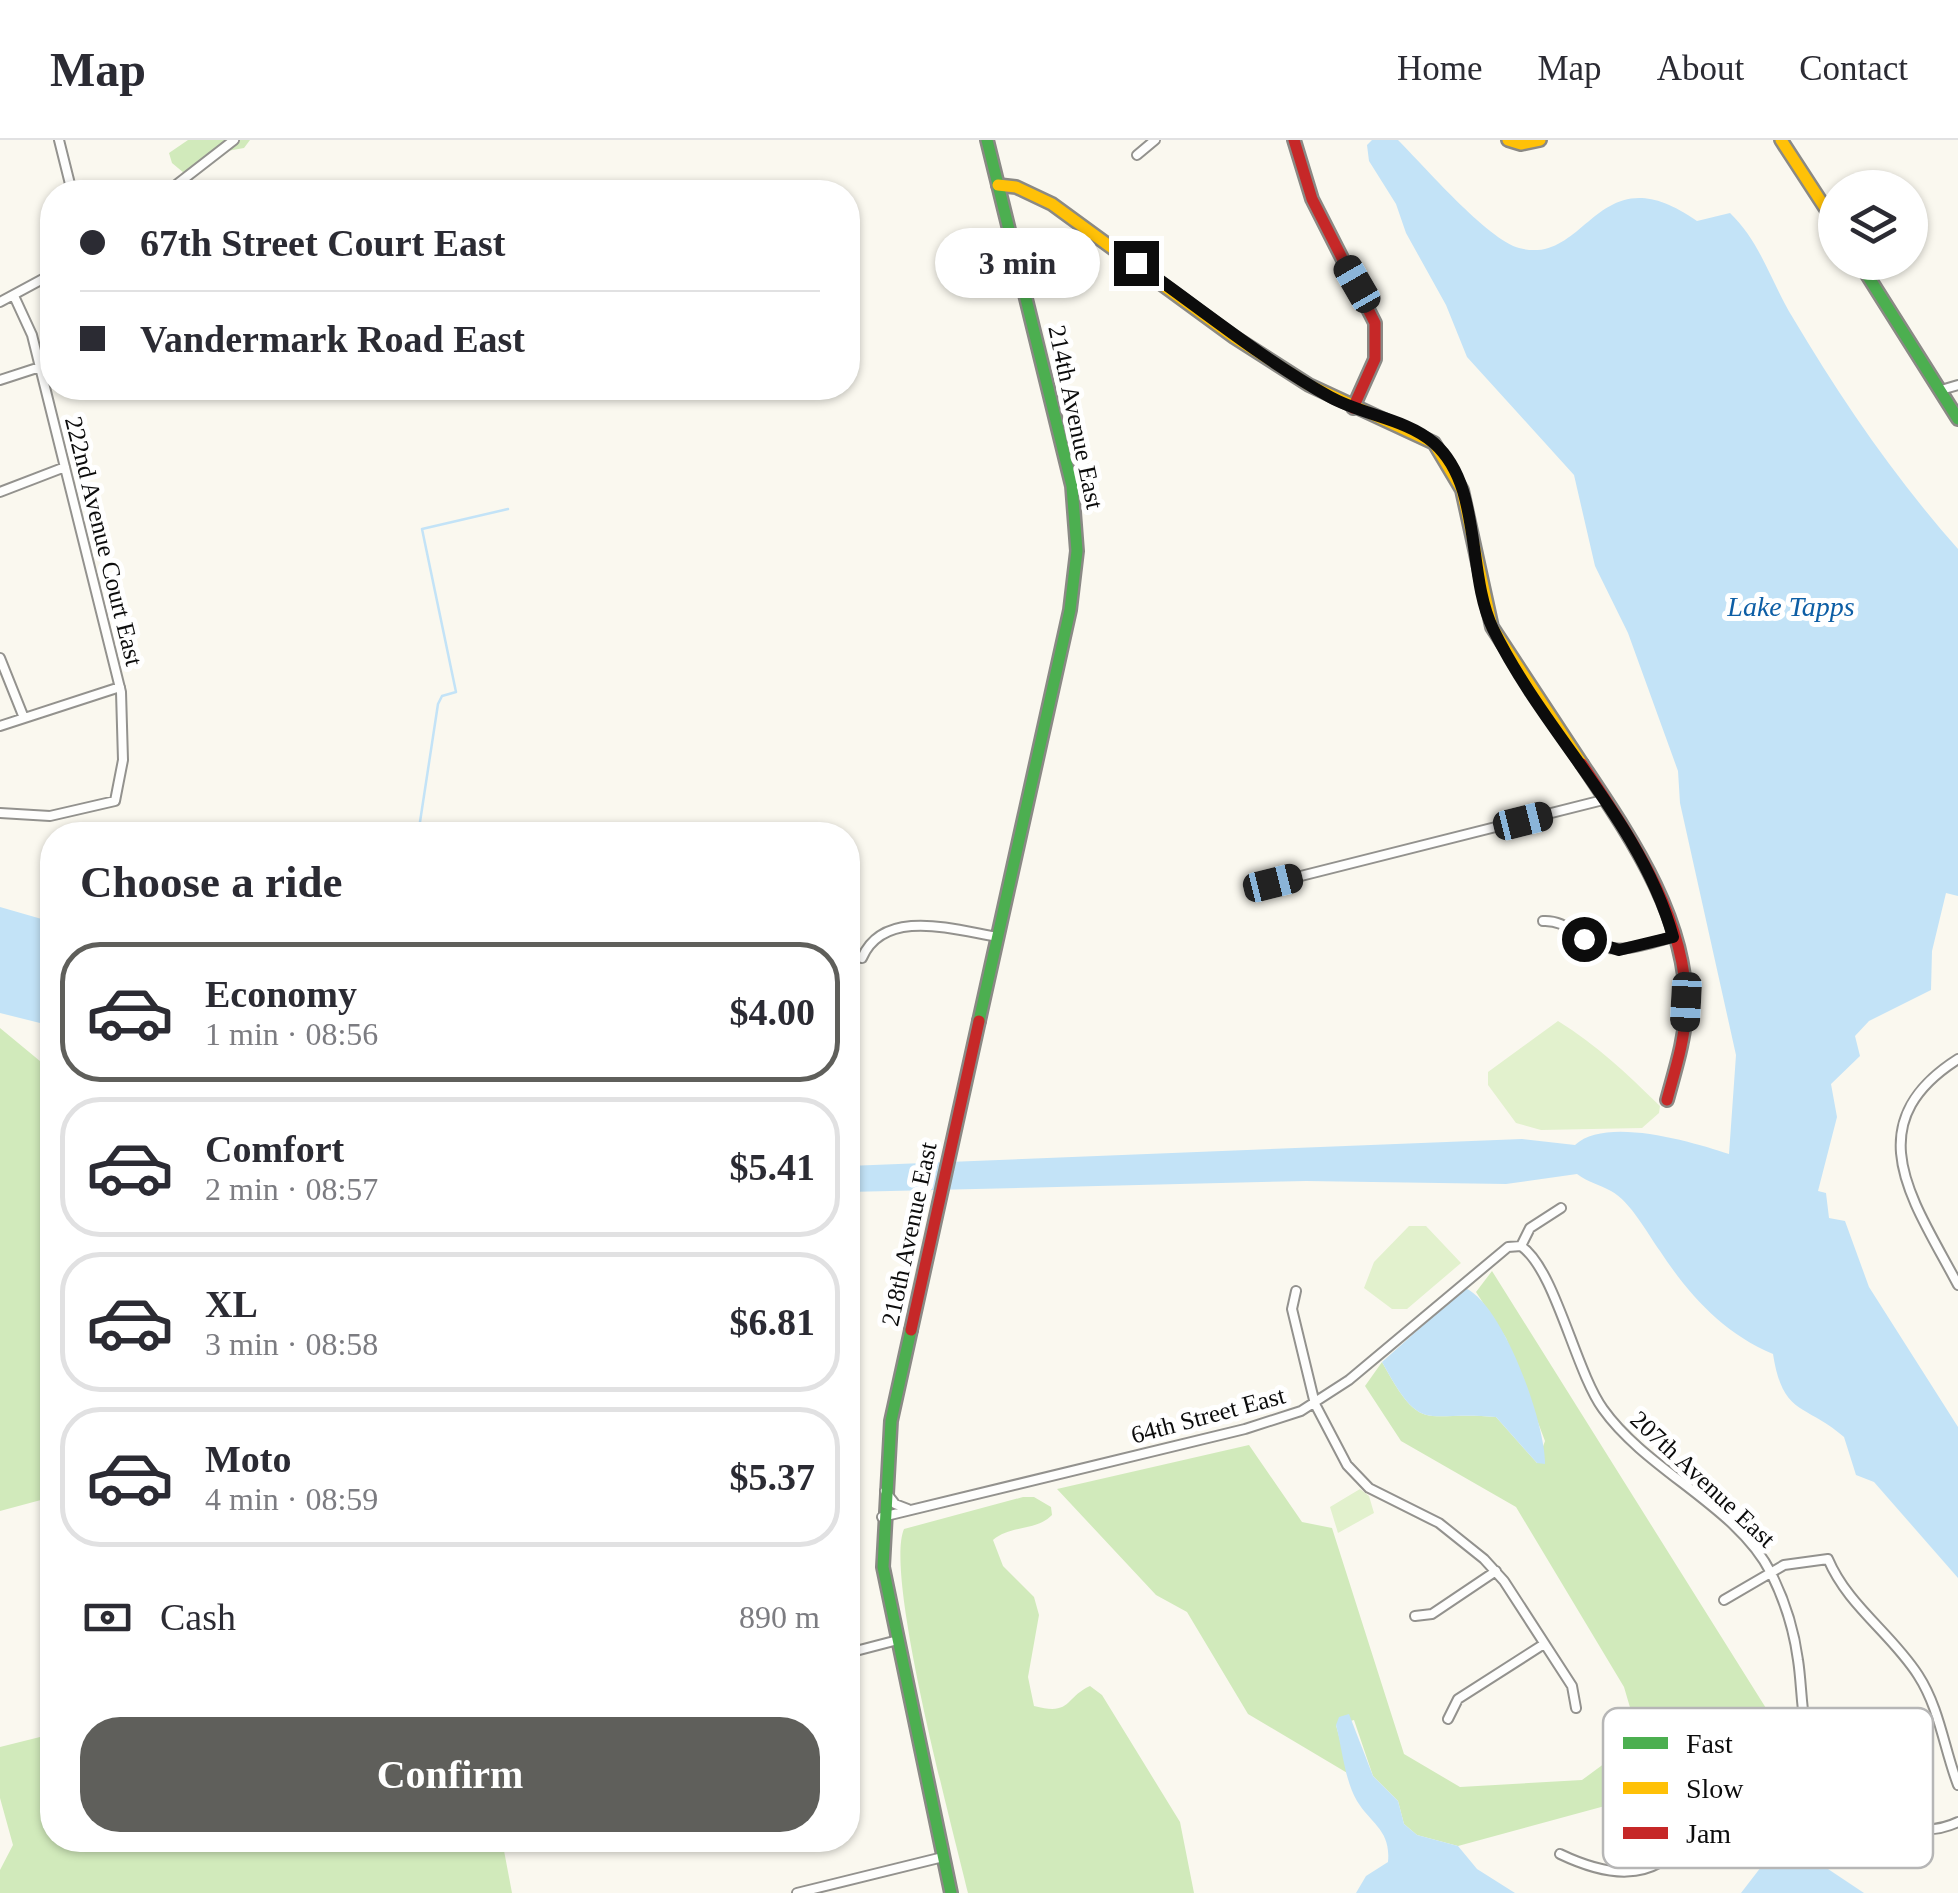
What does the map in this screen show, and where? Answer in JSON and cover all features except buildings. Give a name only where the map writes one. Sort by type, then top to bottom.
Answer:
[{"type":"street","points":[[58,140],[69,180]]},
{"type":"street","points":[[182,180],[234,140]]},
{"type":"street","name":"214th Avenue East","points":[[987,140],[1069,469],[1076,535],[1073,588]]},
{"type":"street","points":[[1137,155],[1155,140]]},
{"type":"street","points":[[1294,140],[1318,211],[1375,323],[1376,359],[1353,408]]},
{"type":"street","points":[[1508,140],[1521,144],[1540,140]]},
{"type":"street","points":[[1781,140],[1818,197]]},
{"type":"street","points":[[998,186],[1016,187],[1052,204],[1279,365],[1353,408],[1422,435],[1450,463],[1463,496],[1478,584],[1492,627],[1645,868],[1673,937],[1686,1002],[1683,1040],[1667,1100]]},
{"type":"street","points":[[1871,280],[1958,419]]},
{"type":"street","points":[[0,302],[40,281]]},
{"type":"street","name":"222nd Avenue Court East","points":[[14,296],[40,367]]},
{"type":"street","points":[[0,380],[40,367]]},
{"type":"street","points":[[1941,390],[1958,385]]},
{"type":"street","name":"222nd Avenue Court East","points":[[0,813],[50,816],[115,801],[124,748],[120,687],[48,400]]},
{"type":"street","points":[[0,492],[65,467]]},
{"type":"street","name":"218th Avenue East","points":[[951,1893],[894,1641],[883,1563],[884,1489],[891,1421],[1073,588]]},
{"type":"street","points":[[0,658],[24,718]]},
{"type":"street","points":[[0,726],[120,687]]},
{"type":"street","points":[[1273,883],[1603,800]]},
{"type":"street","points":[[1543,921],[1558,922],[1591,943],[1612,950],[1673,937]]},
{"type":"street","points":[[862,958],[868,944],[882,934],[905,927],[998,937]]},
{"type":"street","points":[[1958,1059],[1915,1099],[1898,1141],[1911,1192],[1958,1285]]},
{"type":"street","name":"64th Street East","points":[[882,1518],[1246,1429],[1315,1404],[1508,1247],[1521,1246],[1530,1228],[1561,1208]]},
{"type":"street","name":"207th Avenue East","points":[[1521,1246],[1531,1255],[1592,1392],[1614,1424],[1657,1466],[1732,1526],[1770,1571],[1794,1635],[1804,1708]]},
{"type":"street","points":[[1296,1291],[1292,1309],[1315,1404],[1357,1478],[1385,1498],[1456,1534],[1496,1572],[1572,1686],[1576,1708]]},
{"type":"street","points":[[884,1489],[898,1506],[917,1510]]},
{"type":"street","points":[[1724,1600],[1770,1571],[1798,1560],[1828,1559],[1836,1580],[1917,1673],[1931,1698],[1958,1785]]},
{"type":"street","points":[[1415,1616],[1432,1614],[1496,1572]]},
{"type":"street","points":[[860,1650],[894,1641]]},
{"type":"street","points":[[1448,1719],[1458,1699],[1544,1644]]},
{"type":"street","points":[[1933,1830],[1958,1822]]},
{"type":"street","points":[[1560,1854],[1600,1872],[1628,1874],[1647,1868]]},
{"type":"street","points":[[797,1893],[943,1857]]},
{"type":"green space","points":[[188,140],[250,140],[244,148],[205,155],[195,170],[184,173],[172,163],[169,153]]},
{"type":"green space","points":[[1558,1021],[1624,1071],[1660,1106],[1659,1113],[1642,1128],[1541,1130],[1516,1123],[1488,1085],[1488,1072]]},
{"type":"green space","points":[[0,1028],[40,1061],[40,1500],[0,1511]]},
{"type":"green space","points":[[1409,1226],[1426,1226],[1461,1263],[1407,1309],[1392,1309],[1364,1288],[1374,1262]]},
{"type":"green space","points":[[1492,1271],[1766,1708],[1630,1708],[1624,1687],[1516,1507],[1401,1441],[1365,1386],[1382,1362],[1417,1411],[1439,1416],[1496,1417],[1537,1463],[1545,1441],[1506,1338],[1476,1292]]},
{"type":"green space","points":[[1249,1445],[1302,1522],[1332,1528],[1404,1754],[1460,1787],[1582,1780],[1603,1765],[1603,1807],[1458,1846],[1417,1835],[1404,1824],[1398,1801],[1373,1776],[1354,1720],[1336,1725],[1349,1774],[1248,1714],[1187,1612],[1156,1595],[1057,1489]]},
{"type":"green space","points":[[1360,1489],[1369,1496],[1374,1513],[1338,1533],[1330,1507]]},
{"type":"green space","points":[[1034,1497],[1051,1507],[1052,1515],[1039,1524],[993,1540],[1003,1566],[1034,1597],[1039,1615],[1028,1677],[1034,1706],[1062,1707],[1090,1686],[1102,1695],[1180,1822],[1194,1893],[968,1893],[912,1648],[900,1555],[904,1529]]},
{"type":"green space","points":[[40,1737],[40,1852],[504,1852],[512,1893],[0,1893],[0,1870],[13,1845],[0,1798],[0,1747]]},
{"type":"water","name":"Lake Tapps","points":[[1372,140],[1398,140],[1474,217],[1519,248],[1542,249],[1562,242],[1615,203],[1637,198],[1663,203],[1697,221],[1730,213],[1750,237],[1793,318],[1850,408],[1912,494],[1958,549],[1958,896],[1946,893],[1932,951],[1931,990],[1869,1021],[1855,1036],[1860,1056],[1831,1084],[1837,1117],[1818,1191],[1826,1193],[1829,1218],[1845,1221],[1869,1287],[1958,1427],[1958,1578],[1874,1482],[1856,1475],[1844,1437],[1790,1399],[1777,1374],[1773,1354],[1738,1335],[1709,1311],[1683,1283],[1625,1202],[1577,1174],[1506,1184],[1306,1181],[860,1192],[860,1166],[1522,1139],[1575,1145],[1607,1132],[1650,1134],[1729,1154],[1736,1055],[1680,803],[1678,771],[1628,633],[1595,566],[1574,475],[1467,357],[1446,305],[1406,233],[1396,204],[1369,161],[1367,145]]},
{"type":"water","points":[[0,907],[40,919],[40,1023],[0,1013]]},
{"type":"water","points":[[1465,1288],[1494,1317],[1520,1367],[1538,1422],[1545,1464],[1537,1463],[1496,1417],[1439,1416],[1417,1411],[1382,1362]]},
{"type":"water","points":[[1349,1714],[1373,1776],[1398,1801],[1404,1824],[1417,1835],[1458,1846],[1477,1869],[1515,1893],[1356,1893],[1366,1876],[1388,1862],[1388,1851],[1383,1835],[1357,1801],[1347,1774],[1336,1725],[1339,1717]]},
{"type":"water","points":[[1760,1868],[1826,1868],[1864,1893],[1741,1893]]},
{"type":"waterway","points":[[420,822],[438,704],[442,696],[456,692],[422,529],[508,509]]},
{"type":"traffic: fast","points":[[979,1021],[1070,610],[1077,551],[1072,486],[987,140]]},
{"type":"traffic: fast","points":[[1870,280],[1958,419]]},
{"type":"traffic: fast","points":[[911,1330],[891,1421],[883,1567],[951,1893]]},
{"type":"traffic: slow","points":[[1508,140],[1521,144],[1540,140]]},
{"type":"traffic: slow","points":[[1781,140],[1818,197]]},
{"type":"traffic: slow","points":[[998,185],[1016,187],[1052,204],[1234,337],[1309,385],[1434,443],[1462,490],[1492,627],[1582,764]]},
{"type":"traffic: jam","points":[[1294,140],[1312,199],[1375,323],[1375,359],[1353,408]]},
{"type":"traffic: jam","points":[[1582,764],[1637,849],[1667,911],[1677,943],[1686,1009],[1682,1044],[1667,1100]]},
{"type":"traffic: jam","points":[[911,1330],[979,1021]]},
{"type":"route","points":[[1136,263],[1329,396],[1410,429],[1432,440],[1443,452],[1463,496],[1478,584],[1492,627],[1635,850],[1658,894],[1673,937],[1625,950],[1598,946],[1584,939]]}]
